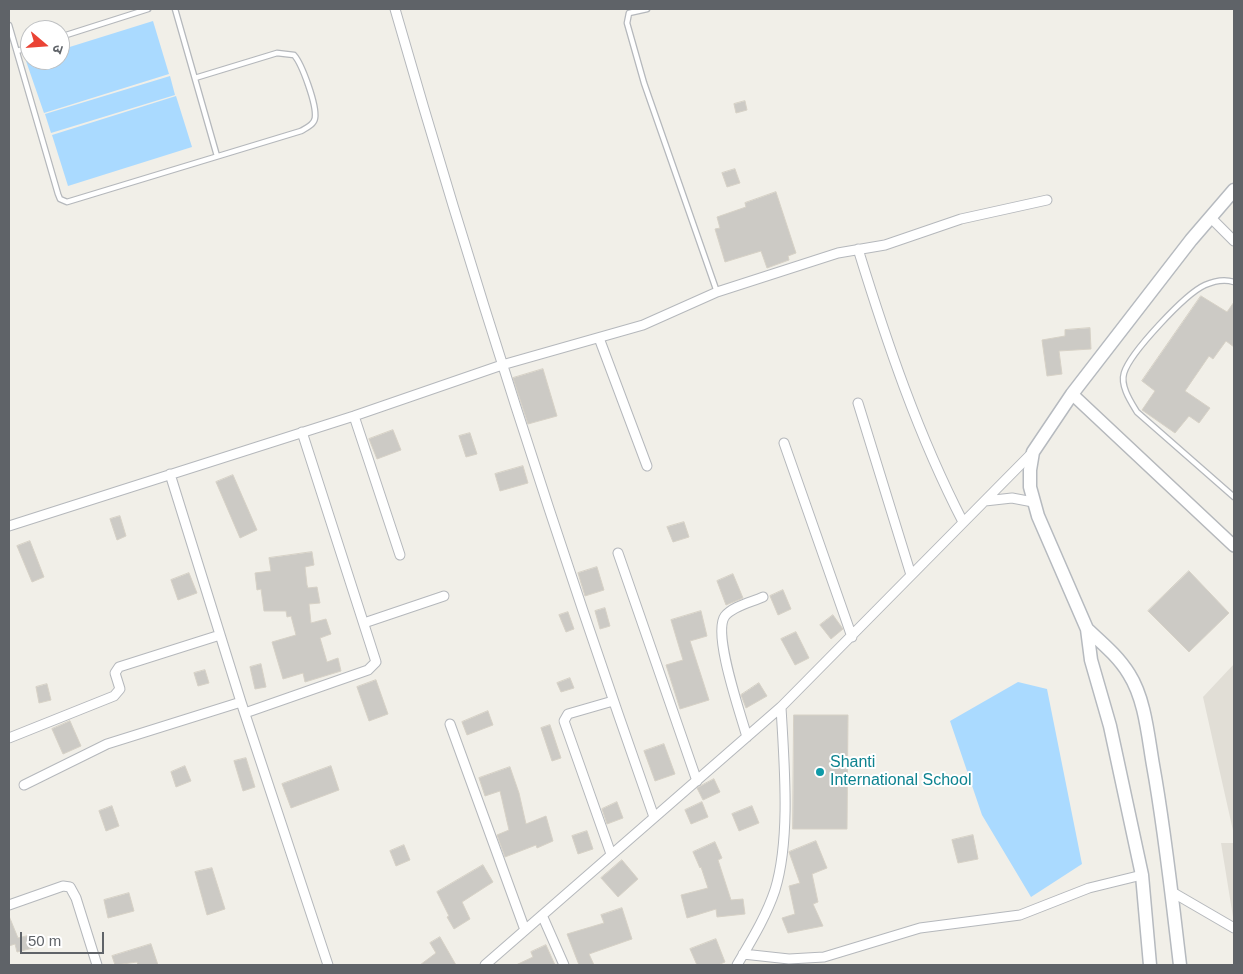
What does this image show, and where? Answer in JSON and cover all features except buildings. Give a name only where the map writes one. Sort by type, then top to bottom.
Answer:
[{"type":"main road","points":[[1150,965],[1142,875],[1110,726],[1091,660],[1087,629],[1033,502],[1030,470],[1033,452],[1072,394],[1234,190]]},
{"type":"main road","points":[[1087,629],[1115,656],[1129,674],[1139,698],[1157,786],[1180,965]]},
{"type":"street","points":[[395,9],[502,365],[613,701],[654,817]]},
{"type":"street","points":[[9,526],[354,416],[502,365],[643,325],[717,292],[838,253],[885,245],[961,218],[1047,200]]},
{"type":"street","points":[[1210,218],[1234,241]]},
{"type":"street","points":[[858,249],[880,320],[919,428],[940,478],[963,522]]},
{"type":"street","points":[[599,338],[647,466]]},
{"type":"street","points":[[1072,394],[1234,546]]},
{"type":"street","points":[[858,403],[911,575]]},
{"type":"street","points":[[354,416],[400,555]]},
{"type":"street","points":[[245,713],[374,666],[375,658],[302,432]]},
{"type":"street","points":[[784,443],[852,637]]},
{"type":"street","points":[[485,965],[781,707],[1033,452]]},
{"type":"street","points":[[170,474],[241,702],[328,965]]},
{"type":"street","points":[[985,501],[1012,498],[1033,502]]},
{"type":"street","points":[[618,553],[697,781]]},
{"type":"street","points":[[364,623],[444,596]]},
{"type":"street","points":[[748,737],[728,671],[722,639],[722,626],[723,618],[729,612],[763,597]]},
{"type":"street","points":[[9,738],[114,696],[120,689],[115,673],[119,667],[220,635]]},
{"type":"street","points":[[611,854],[564,721],[568,714],[613,701]]},
{"type":"street","points":[[24,785],[107,744],[241,702]]},
{"type":"street","points":[[737,965],[768,910],[780,869],[783,842],[784,777],[781,707]]},
{"type":"street","points":[[450,724],[525,930]]},
{"type":"street","points":[[743,954],[789,959],[824,957],[920,928],[1020,915],[1089,888],[1142,875]]},
{"type":"street","points":[[9,905],[63,886],[70,887],[76,898],[97,965]]},
{"type":"street","points":[[1172,892],[1234,928]]},
{"type":"street","points":[[542,915],[564,965]]},
{"type":"lane","points":[[70,34],[148,9]]},
{"type":"lane","points":[[175,9],[217,156]]},
{"type":"lane","points":[[647,9],[629,13],[627,23],[644,83],[717,292]]},
{"type":"lane","points":[[9,25],[60,199],[73,201],[301,131],[311,125],[315,119],[314,106],[299,61],[294,55],[277,53],[195,78]]},
{"type":"lane","points":[[1234,282],[1226,279],[1204,286],[1191,295],[1161,323],[1132,358],[1123,374],[1126,395],[1137,412],[1234,497]]},
{"type":"shaded area","points":[[1234,664],[1234,835],[1203,697]]},
{"type":"shaded area","points":[[1221,843],[1234,843],[1234,919],[1233,917]]},
{"type":"water","points":[[153,21],[169,74],[44,113],[29,70],[70,70],[70,47]]},
{"type":"water","points":[[170,76],[175,95],[51,133],[45,114]]},
{"type":"water","points":[[176,96],[192,147],[68,186],[52,135]]},
{"type":"water","points":[[1018,682],[1047,689],[1082,864],[1031,897],[982,815],[950,721]]},
{"type":"place","name":"Shanti International School","points":[[820,772]]}]
